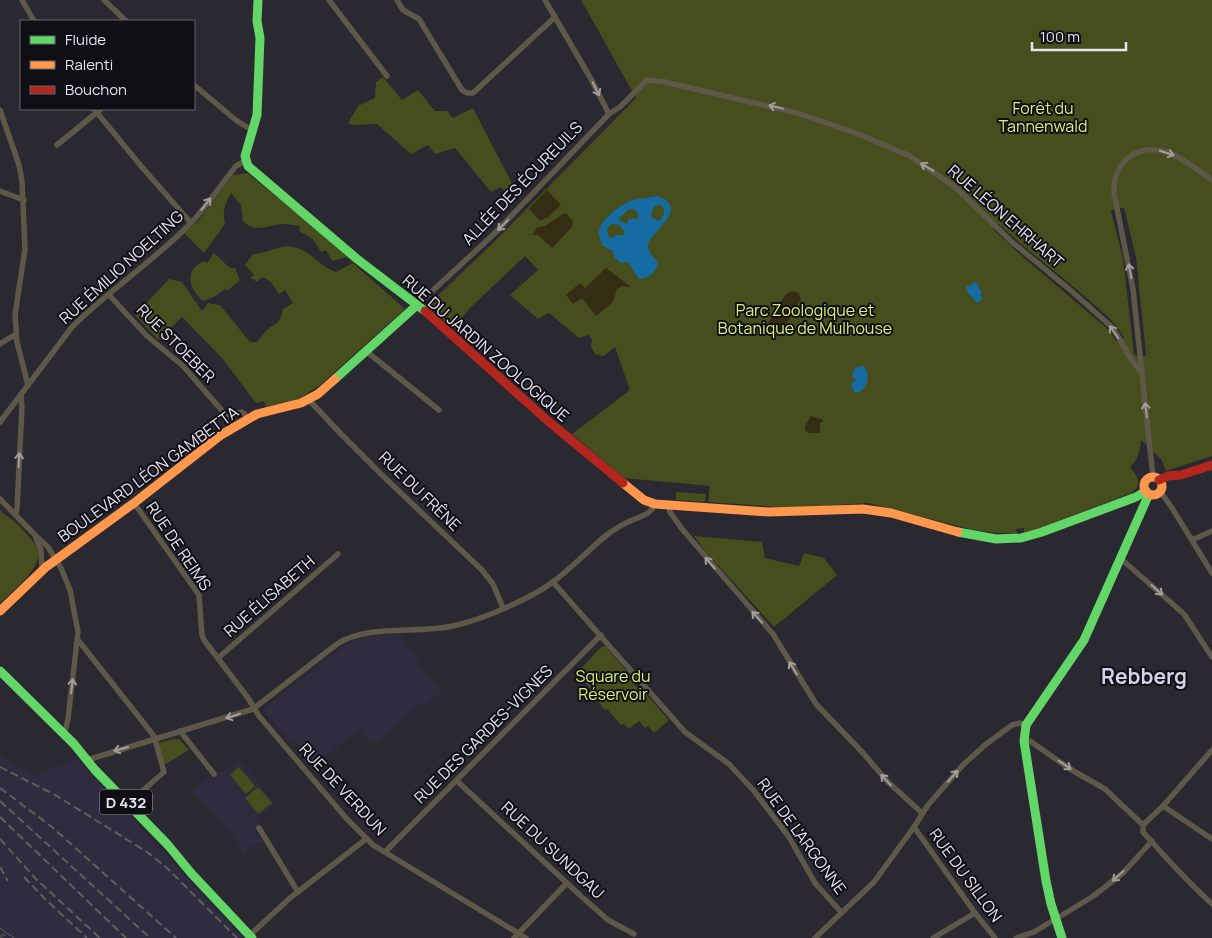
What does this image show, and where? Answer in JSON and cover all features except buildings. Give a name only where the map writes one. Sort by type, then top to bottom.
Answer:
[{"type":"main road","points":[[258,0],[257,21],[260,30]]},
{"type":"main road","points":[[245,161],[245,154],[257,115],[260,30],[263,21],[264,0]]},
{"type":"main road","name":"RUE DU JARDIN ZOOLOGIQUE","points":[[245,161],[251,170],[357,260],[426,312],[542,415],[639,497],[655,504],[784,512],[869,509],[896,514],[945,529],[1005,540],[1037,534],[1147,493],[1156,494],[1158,484],[1171,483],[1182,475],[1212,465]]},
{"type":"main road","name":"BOULEVARD LÉON GAMBETTA","points":[[0,611],[42,570],[215,440],[249,418],[263,412],[309,400],[324,389],[416,306]]},
{"type":"main road","points":[[1062,938],[1047,887],[1024,740],[1026,725],[1084,640],[1147,493],[1145,482],[1149,478],[1158,484]]},
{"type":"main road","name":"D 432","points":[[0,671],[63,733],[128,804],[168,844],[193,875],[251,937]]},
{"type":"street","points":[[22,0],[33,20]]},
{"type":"street","points":[[104,0],[125,20]]},
{"type":"street","points":[[329,0],[387,76]]},
{"type":"street","points":[[397,0],[403,10],[419,19],[462,90],[467,94],[473,93],[555,17]]},
{"type":"street","points":[[545,0],[610,114]]},
{"type":"street","name":"ALLÉE DES ÉCUREUILS","points":[[416,306],[494,234],[610,114],[648,80]]},
{"type":"street","name":"RUE LÉON EHRHART","points":[[648,80],[665,82],[797,113],[856,133],[910,156],[955,188],[1012,242],[1113,328],[1131,360],[1142,372]]},
{"type":"street","points":[[195,86],[245,127],[252,130]]},
{"type":"street","points":[[0,110],[19,165],[24,200],[25,249],[16,308],[16,334],[28,384]]},
{"type":"street","points":[[57,144],[97,110],[140,166],[191,223]]},
{"type":"street","points":[[1212,180],[1172,153],[1145,150],[1134,154],[1122,163],[1117,171],[1114,193],[1134,290],[1142,372],[1158,484],[1212,573]]},
{"type":"street","name":"RUE ÉMILIO NOELTING","points":[[0,422],[72,327],[86,313],[149,262],[191,223],[236,166],[245,161]]},
{"type":"street","points":[[0,191],[24,200]]},
{"type":"street","name":"RUE STOEBER","points":[[109,294],[147,336],[183,366],[223,413],[229,415],[242,412],[249,418]]},
{"type":"street","points":[[0,344],[16,334]]},
{"type":"street","points":[[366,351],[439,410]]},
{"type":"street","points":[[15,515],[17,509],[21,394]]},
{"type":"street","name":"RUE DU FRÊNE","points":[[309,400],[384,477],[482,570],[493,584],[503,608]]},
{"type":"street","points":[[0,499],[48,546],[70,590],[77,621],[78,640],[68,719],[63,733]]},
{"type":"street","name":"RUE DE REIMS","points":[[134,502],[199,595],[202,636],[254,709]]},
{"type":"street","points":[[87,760],[254,709],[337,644],[352,636],[367,633],[447,627],[474,620],[532,595],[553,582],[609,534],[626,522],[650,512],[655,504]]},
{"type":"street","points":[[669,505],[670,512],[682,529],[773,634],[816,704],[894,788],[922,813]]},
{"type":"street","points":[[1192,540],[1212,531]]},
{"type":"street","points":[[36,536],[41,550],[42,570]]},
{"type":"street","name":"RUE ÉLISABETH","points":[[218,658],[338,554]]},
{"type":"street","points":[[1120,558],[1184,614],[1212,657]]},
{"type":"street","name":"RUE DE L'ARGONNE","points":[[553,582],[685,732],[729,764],[754,790],[789,837],[815,884],[841,912]]},
{"type":"street","name":"RUE DES GARDES-VIGNES","points":[[385,852],[601,635]]},
{"type":"street","points":[[78,640],[155,739],[164,772],[128,804]]},
{"type":"street","name":"RUE DE VERDUN","points":[[254,709],[366,839],[516,936],[526,938]]},
{"type":"street","points":[[815,938],[874,882],[922,813],[963,765],[985,745],[1012,725],[1020,723],[1026,725]]},
{"type":"street","points":[[180,731],[214,774]]},
{"type":"street","points":[[1024,740],[1030,741],[1070,769],[1105,789],[1143,825]]},
{"type":"street","points":[[1212,750],[1143,825],[1143,832],[1212,904]]},
{"type":"street","name":"RUE DU SUNDGAU","points":[[457,781],[608,920],[634,934]]},
{"type":"street","points":[[1162,806],[1212,839]]},
{"type":"street","name":"RUE DU SILLON","points":[[914,827],[975,913],[996,938]]},
{"type":"street","points":[[259,828],[298,892]]},
{"type":"street","points":[[251,937],[298,892],[366,839]]},
{"type":"street","points":[[1016,938],[1034,932],[1092,897],[1114,880],[1152,841]]},
{"type":"street","points":[[516,936],[567,883]]},
{"type":"street","points":[[932,938],[975,913]]},
{"type":"shaded area","points":[[400,634],[422,668],[442,691],[426,705],[422,702],[373,745],[359,730],[315,765],[294,740],[291,737],[288,739],[264,711],[264,708],[348,643],[366,636]]},
{"type":"shaded area","points":[[0,756],[36,776],[76,758],[243,938],[0,938]]},
{"type":"shaded area","points":[[238,759],[275,804],[256,819],[262,827],[256,831],[262,841],[243,853],[233,836],[192,792],[217,772],[220,774]]},
{"type":"green space","name":"Parc Zoologique et Botanique de Mulhouse","points":[[581,0],[1212,0],[1212,456],[1166,471],[1161,459],[1141,440],[1138,455],[1130,467],[1138,480],[1137,487],[1131,493],[1034,530],[1024,532],[1024,528],[1016,529],[1017,533],[995,533],[974,530],[868,503],[790,508],[708,502],[710,486],[624,478],[572,434],[630,390],[615,347],[604,356],[595,354],[591,347],[592,339],[589,335],[579,338],[549,313],[538,319],[510,295],[538,270],[525,256],[471,307],[452,329],[429,306],[636,98]],"holes":[[[1117,208],[1124,208],[1136,257],[1146,355],[1140,358],[1134,354],[1123,258],[1111,211]],[[999,224],[1113,322],[1124,338],[1116,341],[1110,331],[1022,256],[994,230],[995,226]]]},
{"type":"green space","points":[[383,77],[402,100],[418,90],[435,111],[447,111],[453,118],[473,108],[517,193],[509,196],[501,187],[491,192],[455,148],[435,154],[428,145],[411,154],[377,124],[352,125],[348,123],[358,106],[375,98],[376,82]]},
{"type":"green space","points":[[247,173],[302,217],[347,257],[332,261],[326,250],[321,252],[313,239],[299,231],[300,226],[283,224],[257,228],[248,225],[243,221],[241,205],[231,193],[225,208],[225,224],[204,253],[184,233],[197,222],[233,175]]},
{"type":"green space","points":[[288,246],[303,250],[336,272],[353,263],[404,308],[320,385],[297,400],[266,407],[264,401],[256,403],[222,358],[182,317],[158,340],[135,315],[169,279],[182,282],[202,311],[208,303],[220,305],[250,342],[257,342],[278,321],[283,309],[293,303],[285,290],[279,294],[271,282],[263,277],[256,282],[254,279],[250,279],[254,275],[245,265],[253,254]]},
{"type":"green space","points":[[214,253],[230,268],[235,268],[240,280],[227,291],[225,289],[214,297],[203,301],[194,291],[190,280],[191,275],[197,265],[204,261],[207,263]]},
{"type":"green space","points":[[676,492],[706,494],[705,502],[676,500]]},
{"type":"green space","points":[[0,510],[30,538],[37,548],[38,555],[37,563],[26,578],[0,603]]},
{"type":"green space","points":[[694,536],[762,542],[765,558],[799,566],[804,553],[824,558],[837,575],[774,627],[706,552]]},
{"type":"green space","name":"Square du Réservoir","points":[[605,646],[635,681],[634,684],[640,687],[669,720],[654,733],[648,726],[645,728],[639,721],[629,729],[624,724],[621,725],[599,703],[601,701],[577,673],[600,648]]},
{"type":"green space","points":[[179,739],[189,750],[164,765],[158,743]]},
{"type":"green space","points":[[239,767],[255,786],[246,794],[230,775]]},
{"type":"green space","points":[[258,787],[272,803],[258,814],[245,798]]},
{"type":"sand","points":[[547,190],[561,205],[548,217],[540,221],[529,209]]},
{"type":"sand","points":[[564,213],[573,221],[572,227],[552,248],[538,235],[533,235],[537,227],[545,226]]},
{"type":"sand","points":[[606,268],[631,287],[622,286],[617,289],[613,302],[596,316],[582,298],[573,304],[566,295],[580,283],[585,288]]},
{"type":"sand","points":[[792,291],[799,293],[801,300],[778,337],[767,325],[786,294]]},
{"type":"sand","points":[[811,416],[823,420],[823,422],[820,422],[820,433],[805,431],[805,426]]},
{"type":"water","points":[[657,196],[667,201],[671,207],[670,214],[648,246],[650,253],[658,263],[657,266],[648,276],[639,279],[628,262],[621,263],[614,257],[613,251],[603,246],[599,237],[599,231],[604,221],[623,205],[633,200]],"holes":[[[657,205],[664,208],[664,214],[659,221],[652,218],[651,215],[654,207]],[[629,209],[634,209],[639,219],[633,218],[628,220],[627,224],[620,221],[619,218]],[[610,225],[619,225],[625,232],[624,235],[616,235],[612,238],[608,236],[607,229]]]},
{"type":"water","points":[[976,282],[982,293],[980,295],[983,298],[977,303],[968,293],[966,287]]},
{"type":"water","points":[[862,366],[867,371],[868,379],[864,389],[857,393],[851,383],[857,380],[852,377],[854,370]]},
{"type":"tram line","points":[[0,928],[14,938]]},
{"type":"railway","points":[[0,767],[57,796],[147,852],[167,868],[237,938]]},
{"type":"railway","points":[[0,788],[52,827],[176,938]]},
{"type":"railway","points":[[0,801],[150,938]]},
{"type":"railway","points":[[0,817],[126,938]]},
{"type":"railway","points":[[0,839],[36,879],[100,938]]},
{"type":"railway","points":[[0,867],[8,881]]},
{"type":"railway","points":[[24,877],[87,938]]},
{"type":"traffic: fast","points":[[258,0],[257,21],[260,38],[257,115],[245,156],[248,166],[357,259],[425,311]]},
{"type":"traffic: fast","points":[[335,379],[416,306]]},
{"type":"traffic: fast","points":[[958,532],[996,539],[1021,538],[1136,497],[1146,491]]},
{"type":"traffic: fast","points":[[1062,938],[1046,881],[1024,741],[1026,725],[1084,640],[1149,494]]},
{"type":"traffic: fast","points":[[0,671],[74,744],[95,770],[168,845],[191,873],[252,938]]},
{"type":"traffic: slow","points":[[0,611],[46,567],[134,503],[221,435],[257,414],[301,403],[318,394],[335,379]]},
{"type":"traffic: slow","points":[[1153,477],[1159,480],[1162,486],[1159,492],[1153,495],[1147,492],[1144,486],[1147,480],[1153,477]]},
{"type":"traffic: slow","points":[[623,483],[644,500],[655,504],[769,512],[863,509],[891,513],[958,532]]},
{"type":"traffic: jam","points":[[425,311],[548,421],[623,483]]},
{"type":"traffic: jam","points":[[1159,480],[1212,465]]},
{"type":"district","name":"Rebberg","points":[[1144,676]]},
{"type":"park label","name":"Forêt du Tannenwald","points":[[1043,117]]}]
